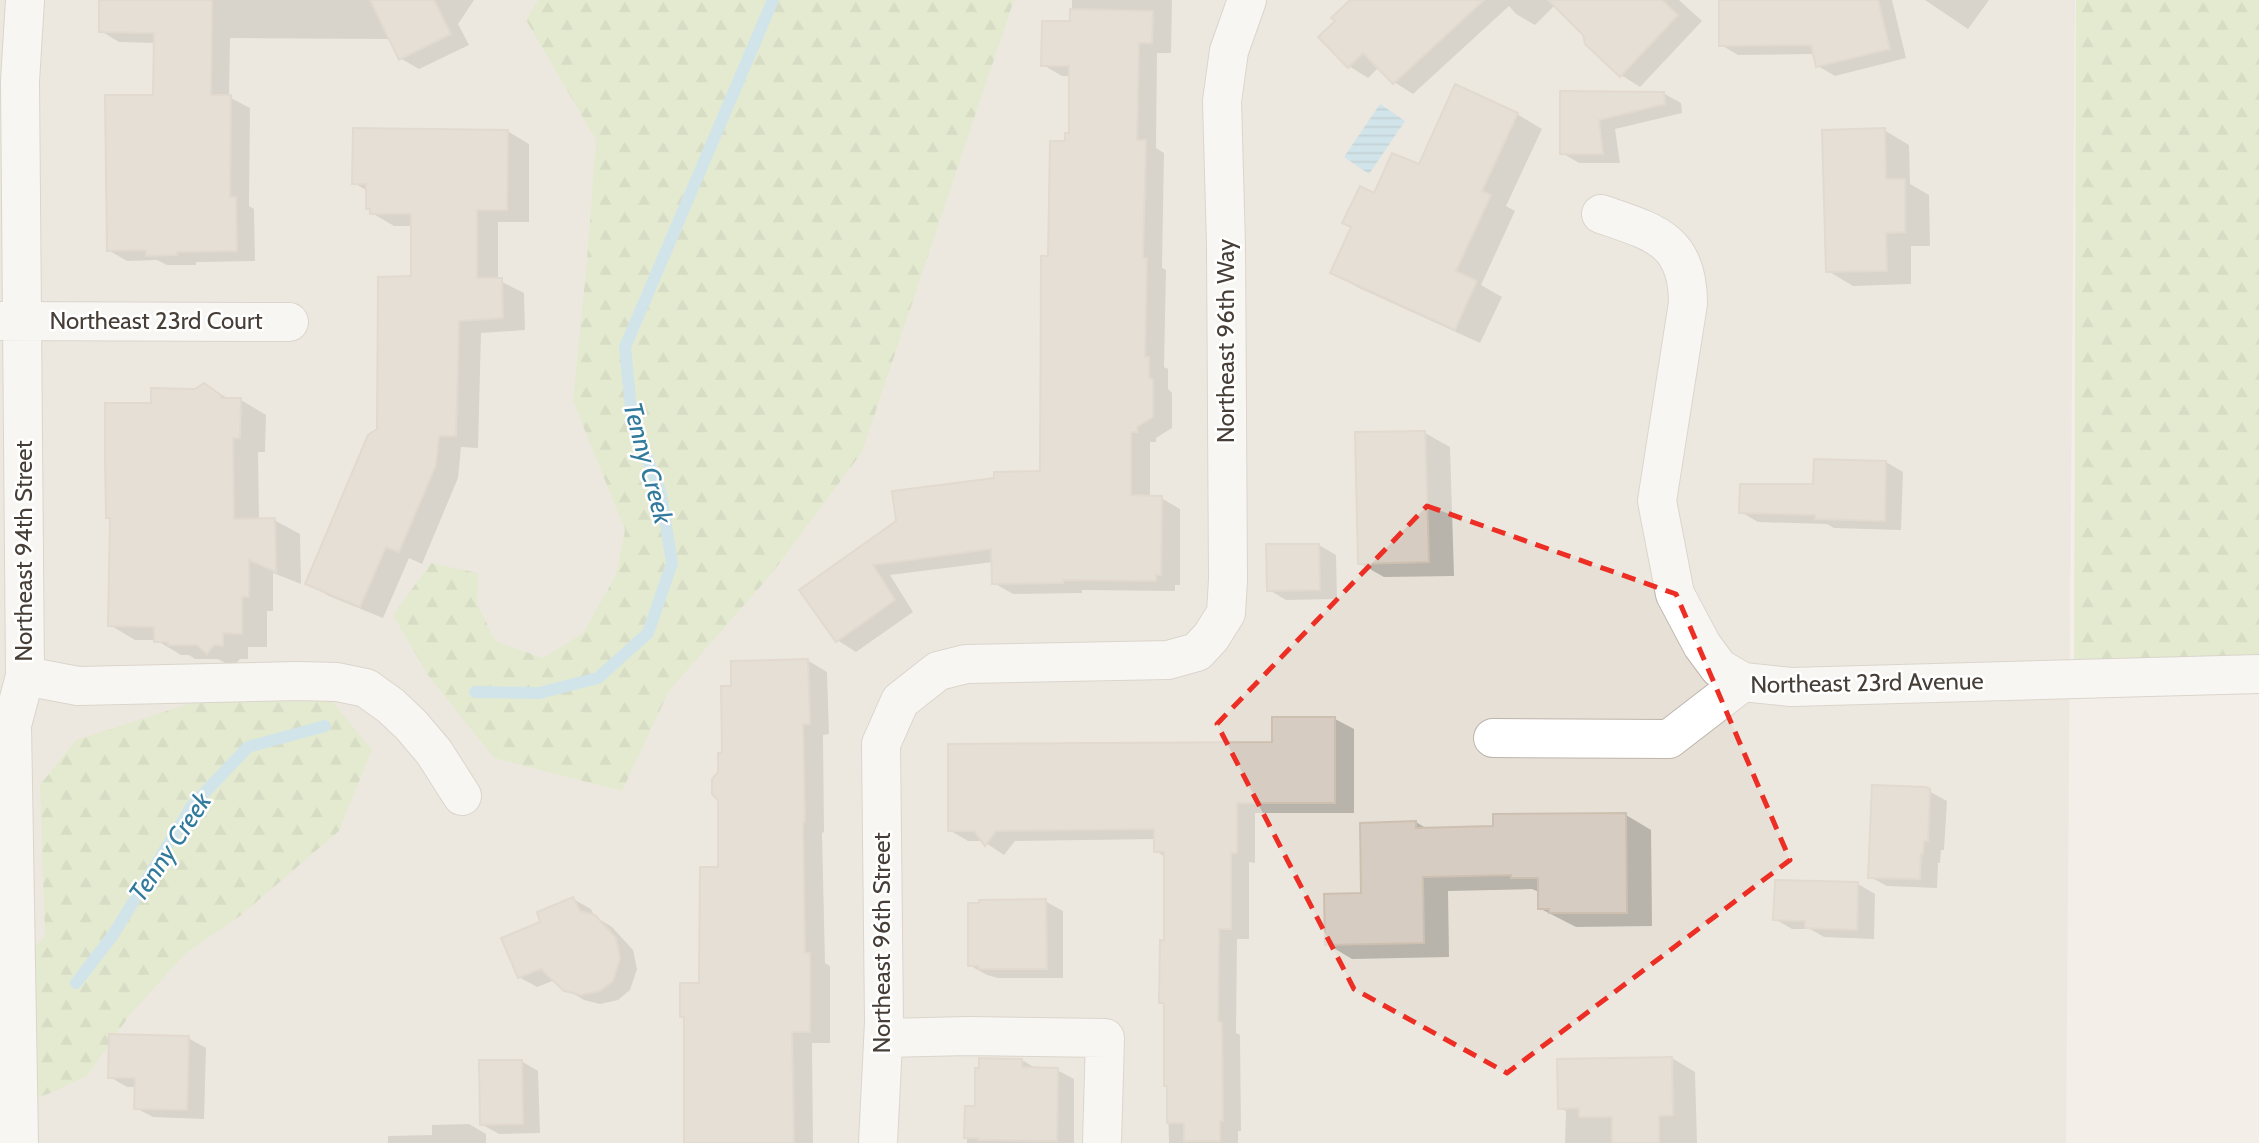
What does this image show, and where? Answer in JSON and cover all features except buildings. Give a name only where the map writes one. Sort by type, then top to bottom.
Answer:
[{"type":"street","name":"Northeast 94th Street","points":[[19,1143],[7,800],[12,725],[25,676],[11,321],[25,0]]},
{"type":"street","name":"Northeast 96th Way","points":[[881,744],[900,701],[938,671],[965,664],[1168,660],[1197,652],[1211,637],[1226,613],[1226,244],[1222,101],[1229,51],[1247,0]]},
{"type":"street","points":[[1601,214],[1662,238],[1673,250],[1688,280],[1688,303],[1657,501],[1675,594],[1719,668],[1743,682]]},
{"type":"street","name":"Northeast 23rd Court","points":[[11,321],[289,322]]},
{"type":"street","name":"Northeast 23rd Avenue","points":[[1493,738],[1669,739],[1743,682],[1791,687],[2259,674]]},
{"type":"street","points":[[25,676],[78,686],[337,682],[366,688],[411,725],[433,752],[462,796]]},
{"type":"street","name":"Northeast 96th Street","points":[[878,1143],[884,1038],[881,744]]},
{"type":"street","points":[[884,1038],[1105,1038],[1102,1143]]},
{"type":"highlighted area","points":[[1427,506],[1676,594],[1790,860],[1507,1073],[1354,989],[1217,724]]},
{"type":"shaded area","points":[[0,0],[2075,0],[2066,1143],[0,1143]]},
{"type":"green space","points":[[538,0],[1014,0],[862,452],[772,573],[669,691],[622,791],[494,758],[427,674],[393,615],[431,563],[478,573],[477,603],[495,641],[543,658],[583,633],[616,575],[625,530],[573,401],[596,140],[526,20]]},
{"type":"green space","points":[[2076,0],[2259,0],[2259,659],[2074,670]]},
{"type":"green space","points":[[329,697],[372,750],[339,831],[240,916],[185,954],[129,1016],[87,1076],[48,1094],[0,1109],[0,980],[45,937],[40,785],[76,740],[204,699]]},
{"type":"water","points":[[1380,104],[1405,121],[1369,174],[1344,157]]},
{"type":"waterway","name":"Tenny Creek","points":[[475,692],[539,693],[598,678],[648,633],[672,563],[661,494],[632,419],[625,347],[773,0]]},
{"type":"waterway","name":"Tenny Creek","points":[[76,983],[113,935],[191,807],[248,747],[325,726]]}]
